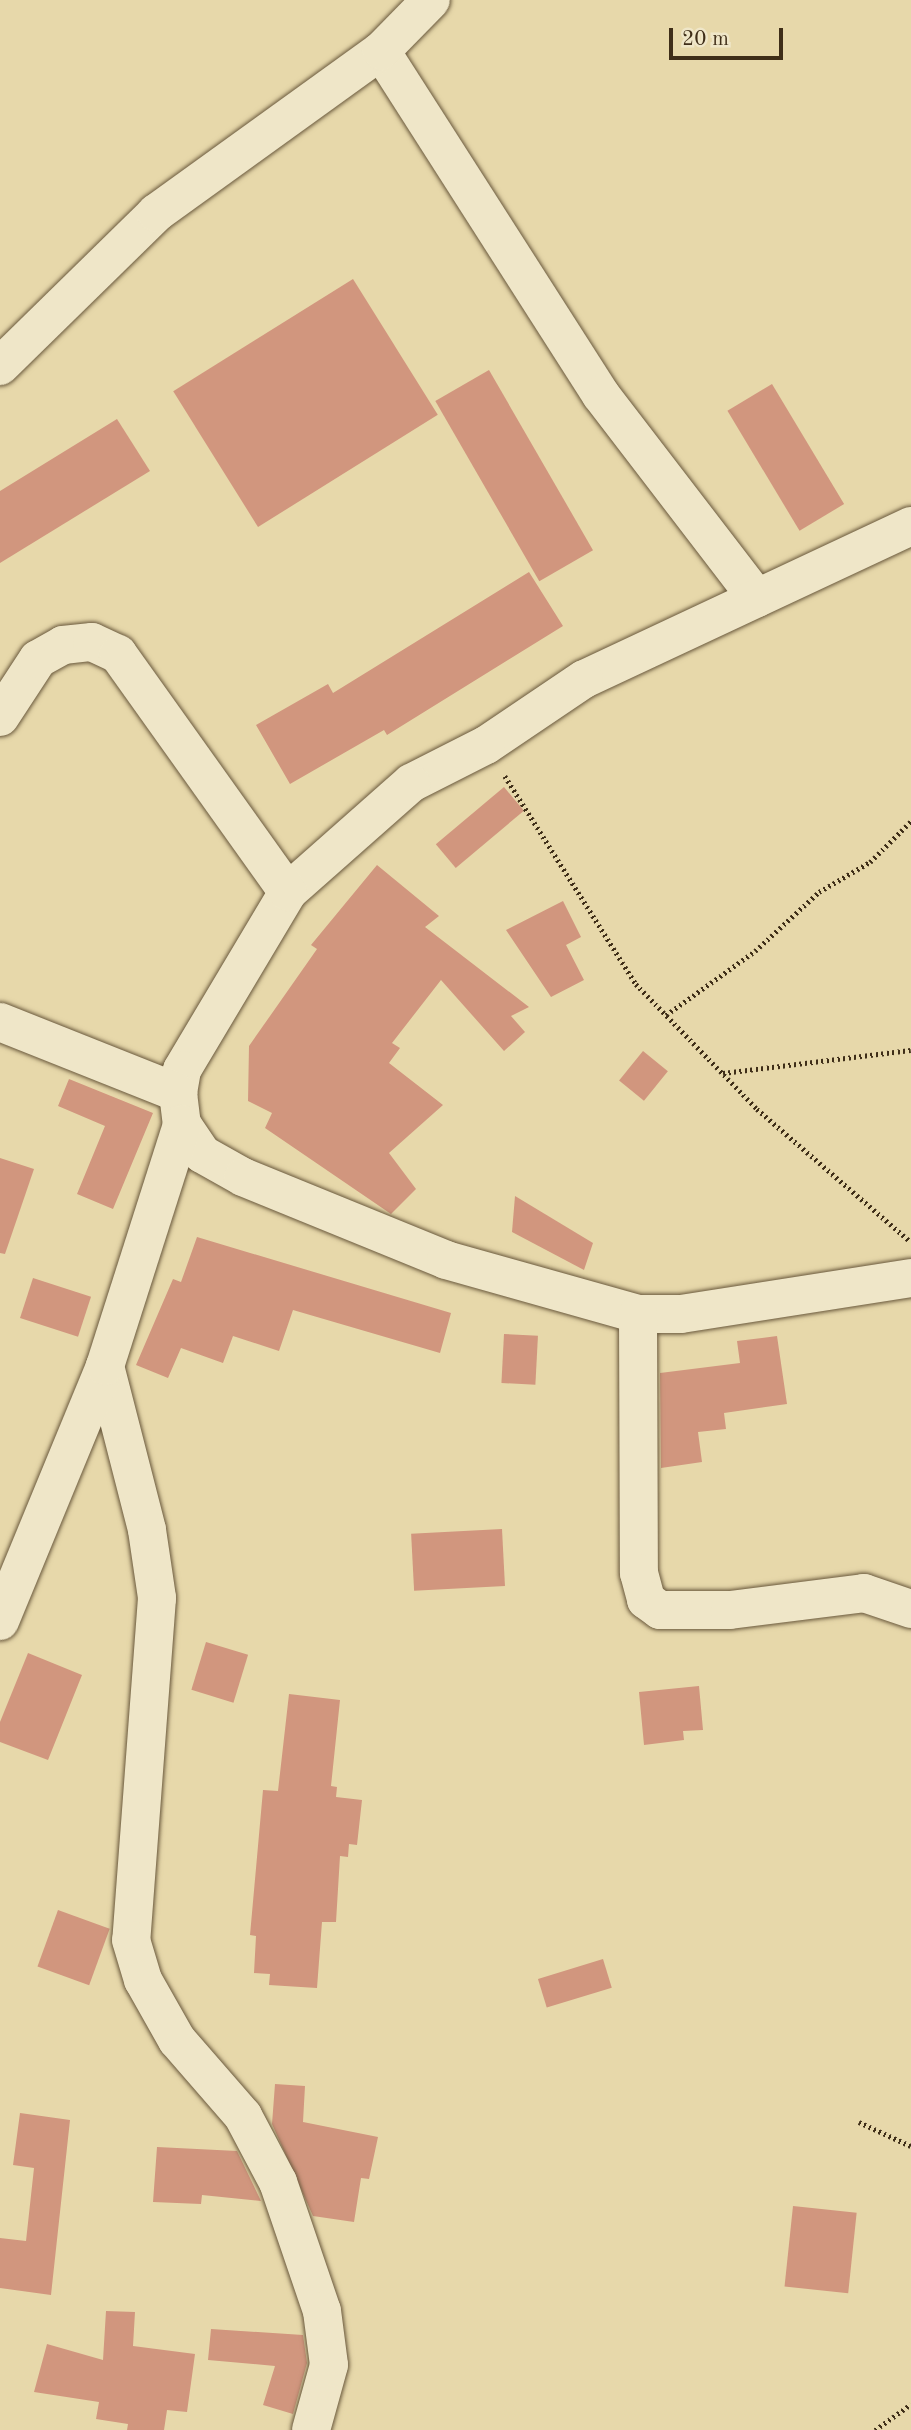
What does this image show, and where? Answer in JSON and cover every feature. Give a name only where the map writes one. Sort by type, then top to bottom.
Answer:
[{"type":"street","points":[[0,366],[156,213],[381,51],[431,0]]},
{"type":"street","points":[[381,51],[601,395],[757,598]]},
{"type":"street","points":[[0,1621],[105,1366],[180,1108],[182,1070],[288,892],[411,783],[486,745],[583,679],[911,526]]},
{"type":"street","points":[[0,717],[46,654],[92,642],[118,654],[288,892]]},
{"type":"street","points":[[0,1022],[180,1108],[202,1154],[243,1177],[446,1260],[638,1314],[681,1314],[911,1278]]},
{"type":"street","points":[[638,1314],[639,1573],[646,1600],[660,1610],[730,1610],[864,1593],[911,1609]]},
{"type":"street","points":[[105,1366],[147,1530],[156,1598],[131,1940],[143,1980],[177,2040],[243,2116],[278,2182],[322,2311],[329,2365],[311,2430]]},
{"type":"path","points":[[486,745],[636,984],[722,1073],[911,1242]]},
{"type":"path","points":[[666,1015],[755,951],[819,892],[870,862],[911,821]]},
{"type":"path","points":[[722,1073],[911,1050]]},
{"type":"path","points":[[859,2122],[911,2146]]},
{"type":"path","points":[[875,2430],[911,2404]]},
{"type":"building","points":[[353,279],[438,415],[258,527],[173,391]]},
{"type":"building","points":[[489,370],[593,550],[539,581],[435,401]]},
{"type":"building","points":[[772,384],[844,504],[800,531],[727,411]]},
{"type":"building","points":[[117,419],[150,471],[0,563],[0,491]]},
{"type":"building","points":[[529,572],[563,626],[387,735],[384,730],[290,784],[256,725],[328,684],[333,693]]},
{"type":"building","points":[[504,787],[524,811],[456,868],[436,844]]},
{"type":"building","points":[[377,865],[439,916],[425,927],[529,1007],[511,1016],[525,1032],[504,1051],[441,980],[392,1043],[400,1048],[389,1063],[443,1105],[389,1153],[416,1189],[391,1214],[265,1128],[272,1113],[248,1101],[249,1046],[317,949],[311,945]]},
{"type":"building","points":[[563,901],[581,937],[566,945],[584,980],[551,997],[506,930]]},
{"type":"building","points":[[643,1051],[668,1071],[644,1101],[619,1081]]},
{"type":"building","points":[[69,1079],[153,1113],[113,1209],[77,1194],[105,1126],[58,1106]]},
{"type":"building","points":[[0,1158],[34,1169],[5,1254],[0,1253]]},
{"type":"building","points":[[515,1196],[593,1243],[584,1270],[512,1232]]},
{"type":"building","points":[[197,1237],[451,1313],[440,1353],[293,1310],[279,1351],[233,1336],[223,1363],[181,1348],[168,1378],[136,1365],[173,1279],[181,1282]]},
{"type":"building","points":[[33,1278],[91,1297],[78,1337],[20,1318]]},
{"type":"building","points":[[504,1334],[538,1336],[535,1385],[501,1383]]},
{"type":"building","points":[[777,1336],[787,1404],[724,1413],[726,1429],[698,1432],[702,1462],[661,1468],[660,1373],[740,1363],[737,1341]]},
{"type":"building","points":[[502,1529],[505,1586],[414,1591],[411,1534]]},
{"type":"building","points":[[206,1642],[248,1655],[233,1703],[191,1690]]},
{"type":"building","points":[[28,1653],[82,1675],[48,1760],[0,1742],[0,1722]]},
{"type":"building","points":[[699,1686],[703,1730],[683,1731],[684,1740],[644,1745],[639,1692]]},
{"type":"building","points":[[289,1694],[340,1700],[331,1786],[337,1787],[336,1797],[362,1800],[357,1845],[349,1844],[348,1857],[340,1856],[336,1922],[322,1922],[317,1988],[269,1985],[270,1974],[254,1973],[256,1936],[250,1935],[263,1790],[278,1791]]},
{"type":"building","points":[[58,1910],[110,1929],[89,1985],[37,1966]]},
{"type":"building","points":[[603,1959],[612,1988],[547,2008],[538,1979]]},
{"type":"building","points":[[275,2084],[305,2086],[303,2122],[378,2137],[369,2179],[361,2178],[354,2222],[313,2216],[272,2124]]},
{"type":"building","points":[[20,2113],[70,2120],[51,2295],[0,2288],[0,2238],[26,2241],[34,2168],[13,2165]]},
{"type":"building","points":[[157,2147],[237,2151],[261,2201],[202,2195],[201,2204],[153,2202]]},
{"type":"building","points":[[793,2206],[857,2213],[848,2293],[785,2287]]},
{"type":"building","points":[[106,2311],[135,2312],[133,2346],[195,2354],[187,2412],[167,2410],[164,2430],[127,2430],[128,2424],[96,2419],[99,2402],[34,2392],[47,2344],[103,2360]]},
{"type":"building","points":[[211,2329],[303,2335],[307,2363],[293,2414],[263,2405],[275,2366],[208,2360]]}]
